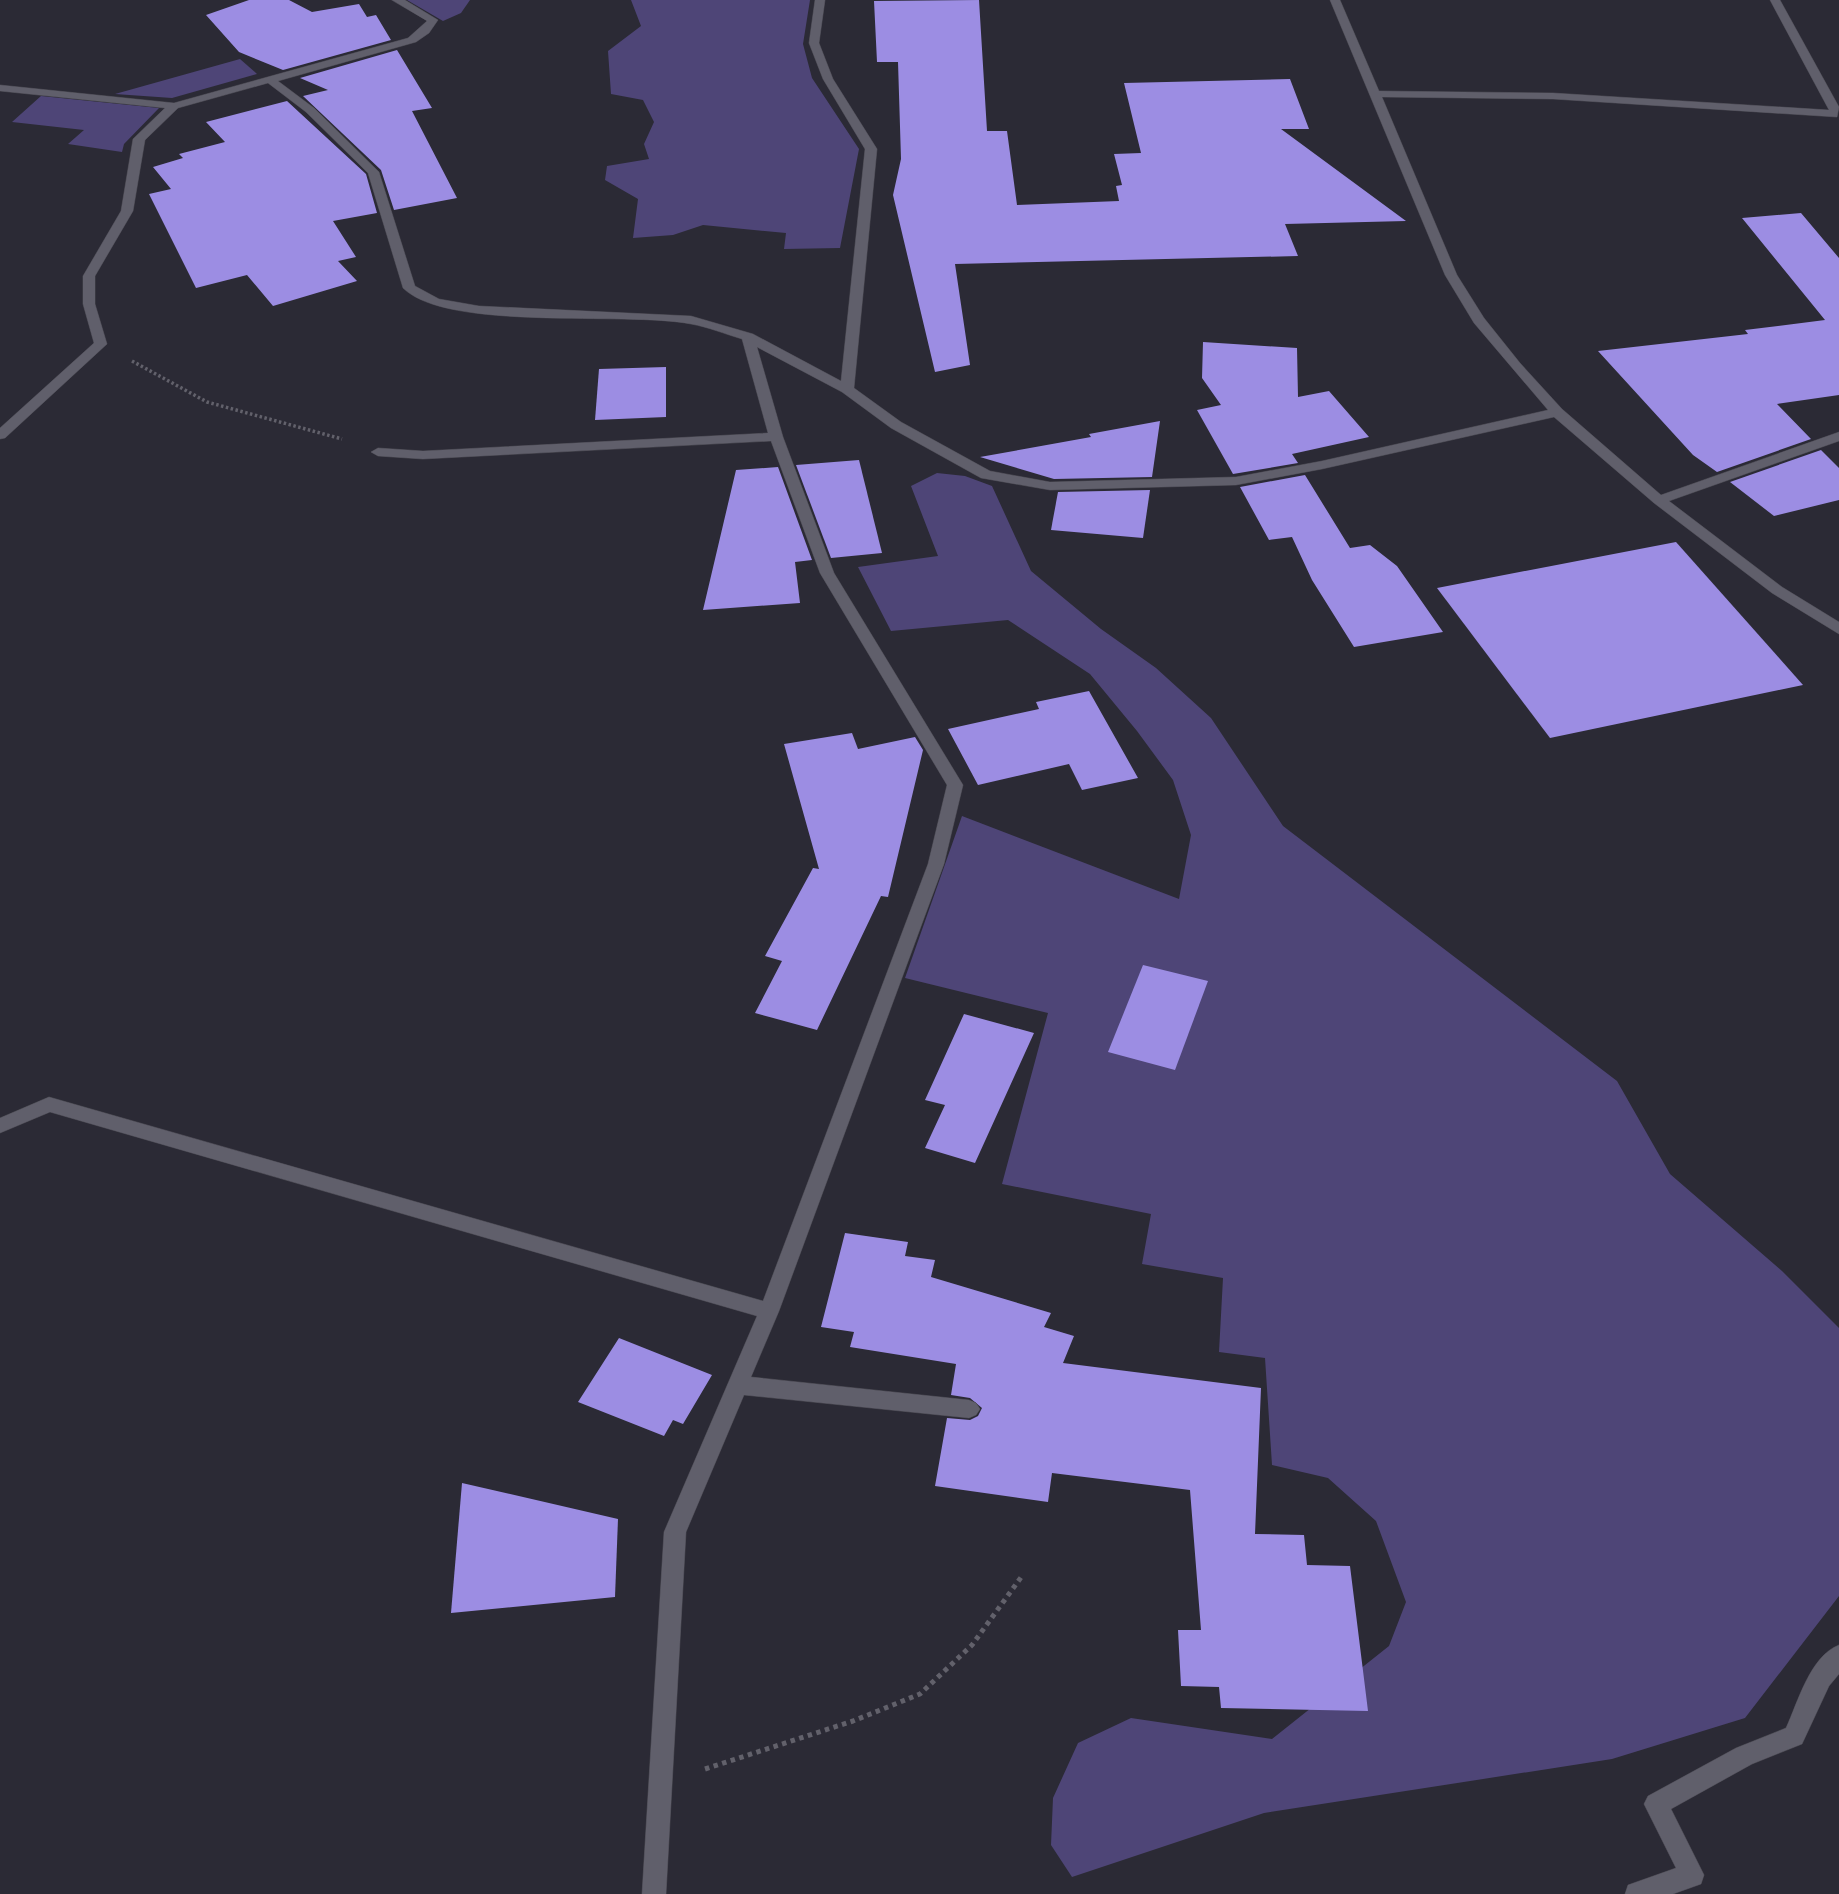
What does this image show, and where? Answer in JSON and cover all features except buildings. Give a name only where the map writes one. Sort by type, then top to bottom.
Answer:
[{"type":"street","points":[[0,88],[174,106],[412,40],[425,31],[433,20],[397,0]]},
{"type":"street","points":[[820,0],[814,43],[828,79],[871,149],[847,389]]},
{"type":"street","points":[[1335,0],[1451,275],[1485,328],[1557,412],[1660,500],[1777,590],[1839,629]]},
{"type":"street","points":[[1775,0],[1838,114]]},
{"type":"street","points":[[270,79],[310,110],[373,172],[409,288],[435,302],[480,310],[691,320],[748,337],[847,389],[896,425],[986,475],[1050,486],[1236,481],[1322,465],[1557,412]]},
{"type":"street","points":[[1375,94],[1553,96],[1838,114]]},
{"type":"street","points":[[0,435],[101,344],[89,304],[89,275],[127,211],[139,139],[174,106]]},
{"type":"street","points":[[654,1894],[675,1532],[769,1311],[936,864],[955,785],[827,573],[776,437],[748,337]]},
{"type":"street","points":[[1660,500],[1839,436]]},
{"type":"street","points":[[379,452],[423,455],[776,437]]},
{"type":"street","points":[[0,1126],[49,1104],[769,1311]]},
{"type":"street","points":[[738,1385],[969,1409]]},
{"type":"street","points":[[1637,1894],[1692,1875],[1656,1804],[1744,1756],[1794,1736],[1821,1678],[1839,1656]]},
{"type":"path","points":[[101,344],[207,402],[379,452]]},
{"type":"path","points":[[661,1783],[853,1721],[919,1694],[972,1645],[1022,1576]]},
{"type":"shaded area","points":[[407,0],[470,0],[461,13],[443,21]]},
{"type":"shaded area","points":[[631,0],[810,0],[803,44],[812,78],[859,149],[840,248],[784,249],[786,233],[703,225],[673,235],[633,238],[638,199],[605,180],[607,166],[649,159],[644,144],[654,122],[643,100],[611,94],[608,51],[641,26]]},
{"type":"shaded area","points":[[240,59],[257,74],[172,98],[115,94]]},
{"type":"shaded area","points":[[41,96],[159,108],[124,144],[122,152],[68,144],[84,130],[12,122]]},
{"type":"shaded area","points":[[937,473],[965,476],[992,486],[1031,571],[1101,629],[1156,668],[1211,718],[1283,826],[1617,1081],[1670,1174],[1782,1271],[1839,1328],[1839,1596],[1745,1718],[1612,1759],[1264,1813],[1072,1877],[1051,1845],[1053,1798],[1078,1743],[1131,1718],[1272,1739],[1389,1646],[1406,1602],[1376,1521],[1328,1478],[1272,1465],[1265,1358],[1219,1352],[1223,1278],[1142,1264],[1151,1214],[1002,1184],[1048,1013],[905,978],[962,816],[1179,899],[1191,835],[1173,780],[1090,674],[1008,620],[891,631],[858,567],[938,556],[911,486]]}]
